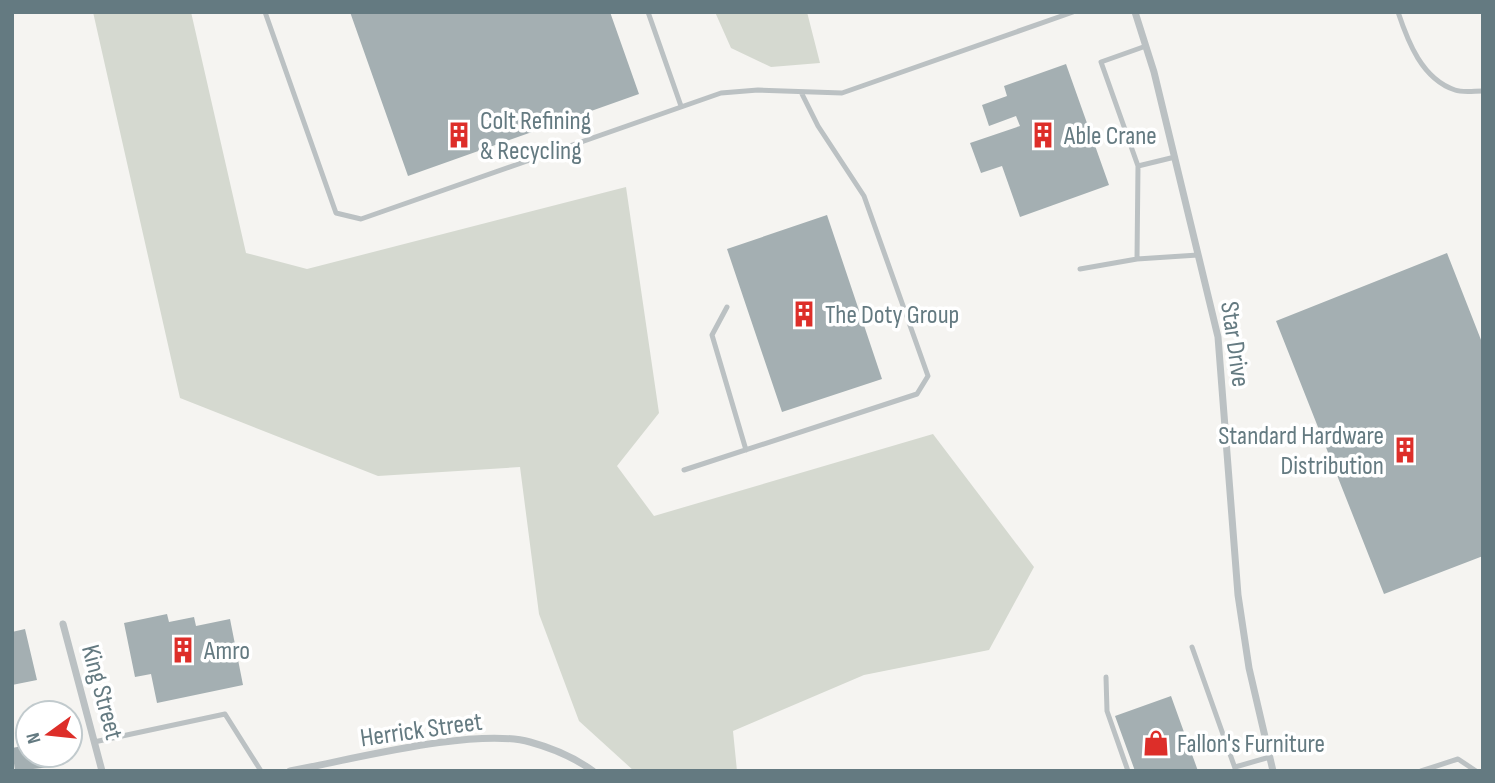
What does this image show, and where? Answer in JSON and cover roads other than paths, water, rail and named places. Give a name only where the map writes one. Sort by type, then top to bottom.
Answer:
[{"type":"street","name":"Star Drive","points":[[1135,12],[1175,158],[1218,337],[1238,595],[1249,668],[1273,771]]},
{"type":"street","name":"King Street","points":[[63,624],[102,771]]},
{"type":"street","name":"Herrick Street","points":[[290,771],[474,738],[528,741],[578,760],[593,771]]},
{"type":"lane","points":[[265,12],[335,213],[361,219],[721,93],[758,90],[802,94],[842,93],[1073,12]]},
{"type":"lane","points":[[648,12],[681,106]]},
{"type":"lane","points":[[1398,12],[1407,37],[1424,68],[1456,90],[1483,91]]},
{"type":"lane","points":[[1137,259],[1138,166],[1101,62],[1146,46]]},
{"type":"lane","points":[[684,470],[918,394],[928,376],[864,196],[818,126],[802,94]]},
{"type":"lane","points":[[1138,166],[1175,158]]},
{"type":"lane","points":[[1080,269],[1137,259],[1198,255]]},
{"type":"lane","points":[[727,307],[712,335],[746,450]]},
{"type":"lane","points":[[1192,647],[1236,769],[1270,757]]},
{"type":"lane","points":[[1106,677],[1107,710],[1128,771]]},
{"type":"lane","points":[[94,742],[225,714],[261,771]]},
{"type":"lane","points":[[1421,771],[1458,759],[1476,771]]},
{"type":"place","name":"Colt Refining & Recycling","points":[[459,135]]},
{"type":"place","name":"Able Crane","points":[[1043,135]]},
{"type":"place","name":"The Doty Group","points":[[804,314]]},
{"type":"place","name":"Standard Hardware Distribution","points":[[1405,450]]},
{"type":"place","name":"Amro","points":[[183,650]]},
{"type":"place","name":"Fallon's Furniture","points":[[1156,743]]}]
